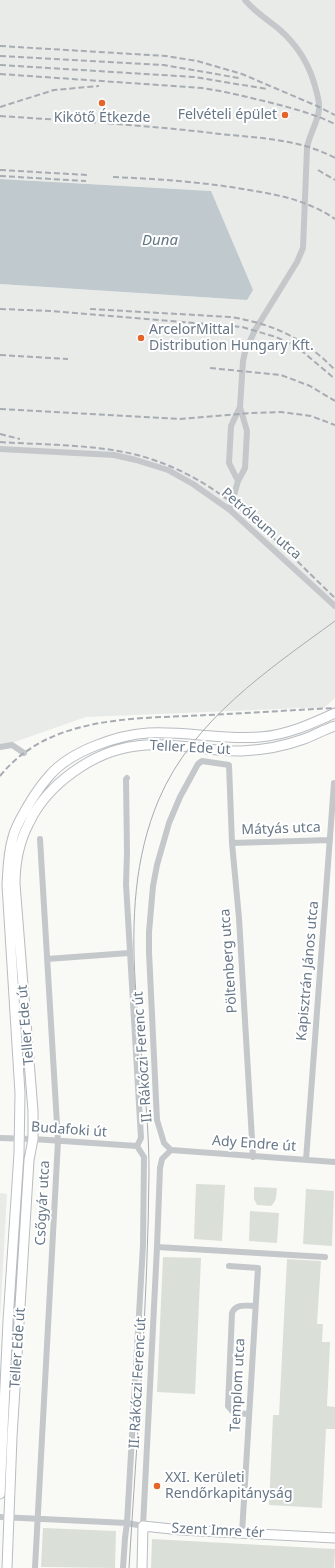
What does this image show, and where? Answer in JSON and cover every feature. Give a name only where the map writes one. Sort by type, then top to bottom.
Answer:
[{"type":"main road","name":"Teller Ede út","points":[[0,1494],[8,1321],[19,1139],[20,1093],[7,885],[8,860],[13,836],[21,817],[32,799],[51,774],[73,757],[107,741],[130,735],[164,733],[228,738],[261,737],[289,732],[335,713]]},
{"type":"main road","name":"Teller Ede út","points":[[7,1568],[12,1437],[29,1160],[33,1139],[33,1111],[15,884],[17,856],[29,822],[44,799],[74,771],[113,751],[136,746],[164,746],[242,751],[278,746],[303,740],[335,726]]},
{"type":"main road","name":"Szent Imre tér","points":[[143,1526],[181,1530],[335,1538]]},
{"type":"main road","points":[[142,1568],[143,1526]]},
{"type":"street","points":[[230,510],[238,481],[245,468],[247,431],[240,407],[243,361],[245,352],[255,330],[297,262],[303,248],[307,148],[319,109],[319,101],[311,73],[300,53],[285,35],[255,11],[245,0]]},
{"type":"street","points":[[238,481],[229,463],[231,426],[240,407]]},
{"type":"street","name":"Petróleum utca","points":[[0,449],[114,454],[168,470],[193,484],[230,510],[335,606]]},
{"type":"street","points":[[0,747],[12,745],[24,753]]},
{"type":"street","name":"II. Rákóczi Ferenc út","points":[[143,1526],[160,1168],[162,1159],[171,1150],[164,1143],[157,1120],[149,952],[149,932],[153,886],[157,865],[170,823],[180,797],[198,764],[202,761],[229,765]]},
{"type":"street","name":"Pöltenberg utca","points":[[229,765],[232,843],[239,918],[253,1157]]},
{"type":"street","name":"II. Rákóczi Ferenc út","points":[[127,1523],[143,1245],[144,1157],[137,1146],[141,1138],[126,884],[126,779],[128,778]]},
{"type":"street","name":"Kapisztrán János utca","points":[[306,1160],[334,783]]},
{"type":"street","name":"Csőgyár utca","points":[[35,1568],[58,1141],[40,839]]},
{"type":"street","name":"Mátyás utca","points":[[232,843],[330,840]]},
{"type":"street","points":[[47,959],[129,953]]},
{"type":"street","name":"Budafoki út","points":[[0,1138],[137,1146]]},
{"type":"street","name":"Ady Endre út","points":[[171,1150],[335,1162]]},
{"type":"street","points":[[157,1247],[325,1257]]},
{"type":"street","name":"Templom utca","points":[[229,1266],[258,1268],[242,1533]]},
{"type":"street","points":[[248,1414],[234,1413],[228,1406],[232,1313],[234,1309],[240,1306],[255,1306]]},
{"type":"street","points":[[0,1517],[127,1523],[143,1526]]},
{"type":"street","points":[[123,1568],[127,1523]]},
{"type":"shaded area","points":[[0,0],[335,0],[335,698],[324,708],[86,717],[0,747],[0,284],[247,300],[211,191],[0,179]]},
{"type":"shaded area","points":[[196,1184],[225,1185],[222,1241],[194,1239]]},
{"type":"shaded area","points":[[254,1187],[277,1188],[276,1198],[271,1206],[257,1205],[254,1199]]},
{"type":"shaded area","points":[[306,1189],[334,1191],[332,1246],[303,1244]]},
{"type":"shaded area","points":[[0,1193],[7,1194],[0,1320]]},
{"type":"shaded area","points":[[250,1211],[279,1213],[277,1243],[249,1241]]},
{"type":"shaded area","points":[[163,1257],[201,1258],[195,1394],[157,1392]]},
{"type":"shaded area","points":[[287,1259],[321,1261],[317,1324],[323,1324],[322,1342],[330,1342],[327,1406],[335,1407],[335,1429],[326,1429],[322,1508],[269,1505],[273,1415],[279,1415]]},
{"type":"shaded area","points":[[43,1528],[116,1531],[115,1568],[41,1567]]},
{"type":"shaded area","points":[[152,1539],[335,1549],[334,1568],[151,1568]]},
{"type":"water","name":"Duna","points":[[0,179],[211,191],[253,290],[247,300],[0,284]]},
{"type":"tram line","points":[[129,1568],[147,1271],[149,1171],[144,1078],[135,983],[134,936],[136,890],[144,844],[159,799],[174,771],[191,745],[212,721],[259,678],[335,621]]},
{"type":"railway","points":[[0,46],[166,56],[197,61],[242,74],[335,115]]},
{"type":"railway","points":[[0,56],[164,65],[239,78]]},
{"type":"railway","points":[[0,65],[194,77],[267,89]]},
{"type":"railway","points":[[0,74],[202,88],[233,94],[309,113],[335,124]]},
{"type":"railway","points":[[0,107],[54,90],[99,86]]},
{"type":"railway","points":[[0,116],[165,128],[264,138],[294,143],[335,158]]},
{"type":"railway","points":[[0,170],[88,175]]},
{"type":"railway","points":[[318,170],[335,180]]},
{"type":"railway","points":[[0,176],[86,181]]},
{"type":"railway","points":[[113,177],[198,183],[261,192],[305,203],[335,219]]},
{"type":"railway","points":[[0,309],[52,311],[242,327],[276,337],[296,346],[335,379]]},
{"type":"railway","points":[[90,309],[231,317],[247,320],[288,334],[324,359],[335,370]]},
{"type":"railway","points":[[0,355],[68,359]]},
{"type":"railway","points":[[210,368],[281,375],[310,386],[335,401]]},
{"type":"railway","points":[[0,409],[180,419],[281,412],[311,416],[335,425]]},
{"type":"railway","points":[[0,434],[20,439]]},
{"type":"railway","points":[[0,442],[67,445],[117,451],[133,454],[164,464],[193,477],[219,493],[267,532],[335,598]]},
{"type":"railway","points":[[0,776],[20,756],[44,741],[69,731],[96,724],[153,718],[335,708]]},
{"type":"place","name":"Kikötő Étkezde","points":[[102,103]]},
{"type":"place","name":"Felvételi épület","points":[[285,115]]},
{"type":"place","name":"ArcelorMittal Distribution Hungary Kft.","points":[[141,338]]},
{"type":"place","name":"XXI. Kerületi Rendőrkapitányság","points":[[157,1486]]}]
